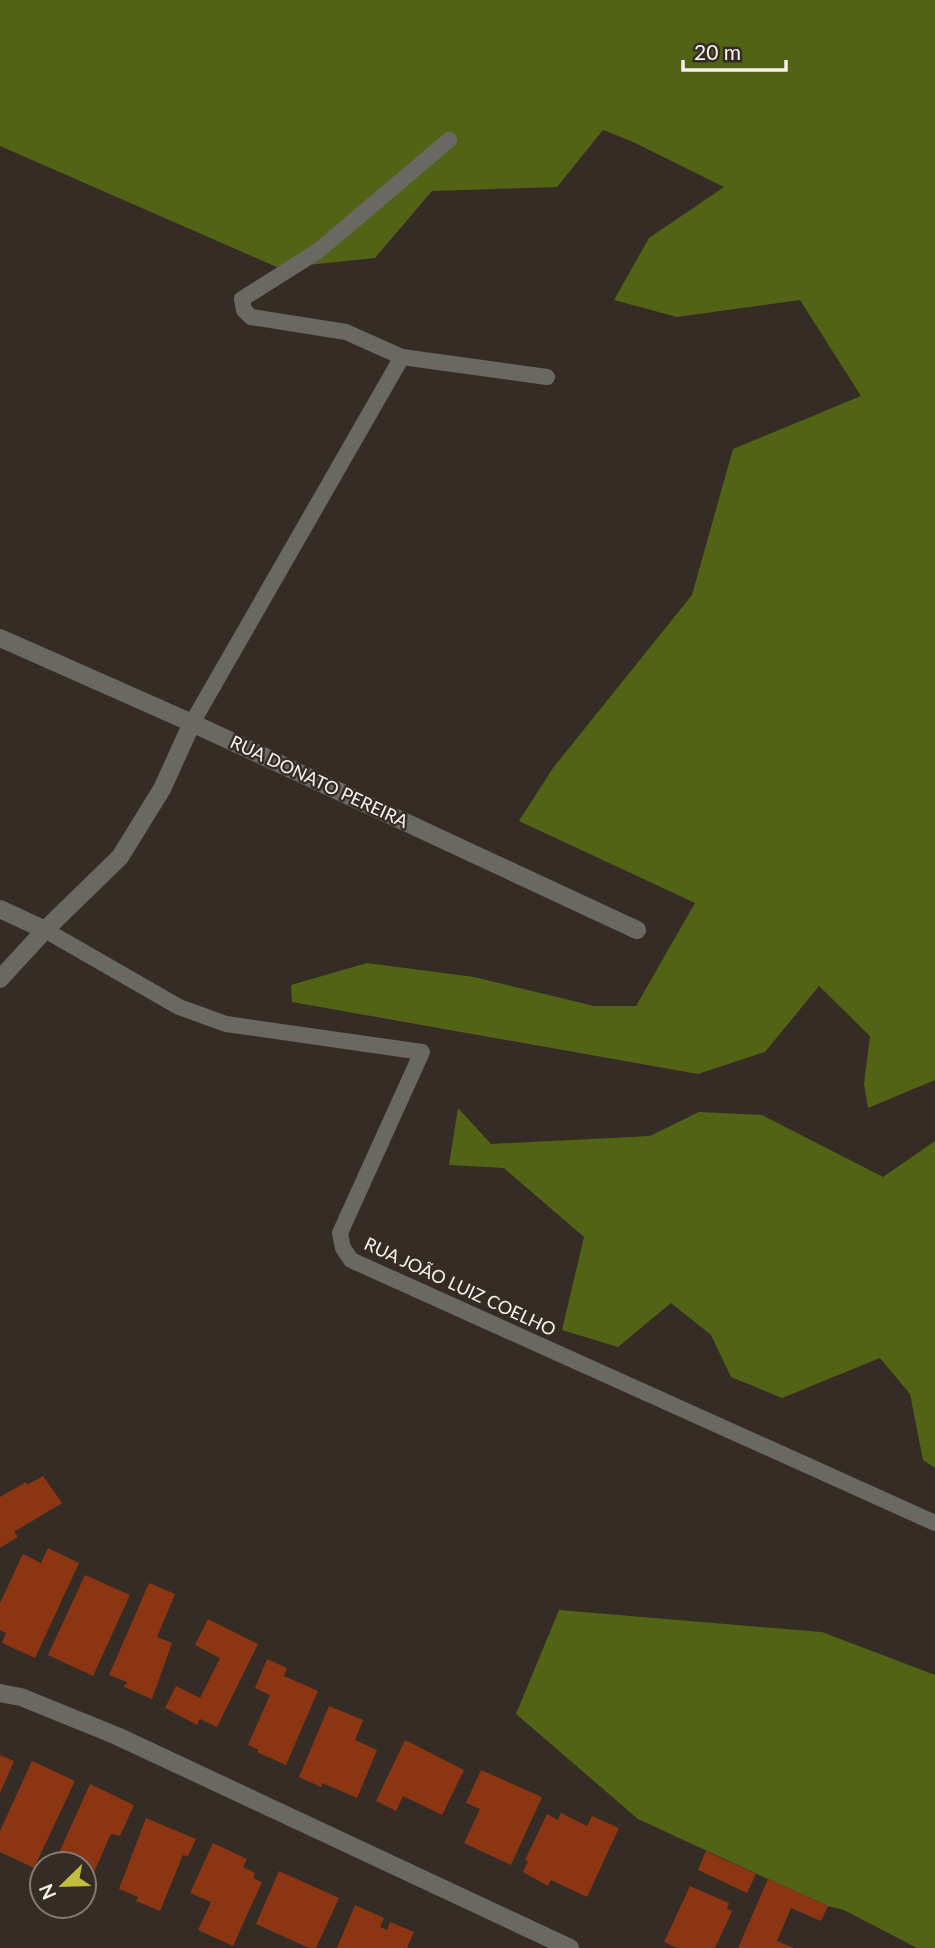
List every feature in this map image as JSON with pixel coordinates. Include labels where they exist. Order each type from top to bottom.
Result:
[{"type":"street","name":"RUA DONATO PEREIRA","points":[[0,638],[192,723],[637,930]]},
{"type":"street","points":[[0,979],[45,930],[120,857],[162,789],[192,723]]},
{"type":"street","points":[[0,909],[45,930]]},
{"type":"street","points":[[0,1693],[20,1697],[117,1736],[570,1948]]},
{"type":"lane","points":[[449,140],[318,250],[242,299],[244,310],[251,317],[346,332],[402,357],[547,377]]},
{"type":"lane","points":[[192,723],[402,357]]},
{"type":"lane","name":"RUA JOÃO LUIZ COELHO","points":[[45,930],[179,1007],[226,1024],[422,1052],[340,1233],[343,1248],[351,1260],[935,1522]]},
{"type":"green space","points":[[0,0],[935,0],[935,1080],[868,1108],[864,1084],[870,1036],[819,986],[765,1052],[698,1074],[292,1002],[291,985],[367,963],[474,977],[594,1006],[636,1006],[695,903],[519,821],[553,768],[692,595],[733,449],[861,396],[800,300],[677,317],[614,300],[649,238],[724,187],[631,141],[603,130],[557,187],[432,191],[375,258],[279,268],[0,146]]},
{"type":"green space","points":[[458,1108],[491,1144],[650,1136],[699,1112],[762,1115],[883,1177],[935,1141],[935,1468],[923,1460],[910,1394],[880,1358],[782,1398],[731,1377],[711,1335],[671,1303],[618,1347],[562,1330],[584,1237],[504,1168],[449,1165]]},
{"type":"green space","points":[[559,1610],[822,1632],[935,1675],[935,1948],[917,1948],[844,1910],[828,1906],[638,1819],[516,1714]]},
{"type":"building","points":[[43,1476],[62,1503],[14,1532],[18,1537],[0,1548],[0,1497]]},
{"type":"building","points":[[48,1548],[79,1563],[35,1658],[2,1643],[6,1633],[0,1630],[0,1603],[23,1554],[41,1563]]},
{"type":"building","points":[[85,1575],[130,1595],[93,1676],[48,1655]]},
{"type":"building","points":[[149,1583],[175,1594],[157,1637],[172,1643],[152,1699],[124,1687],[127,1682],[109,1675]]},
{"type":"building","points":[[208,1619],[258,1644],[217,1727],[200,1719],[197,1725],[165,1708],[176,1686],[200,1698],[220,1658],[195,1645]]},
{"type":"building","points":[[267,1659],[287,1668],[284,1676],[318,1691],[286,1765],[248,1745],[270,1695],[255,1688]]},
{"type":"building","points":[[329,1706],[363,1720],[355,1740],[377,1750],[357,1798],[322,1783],[321,1787],[299,1777]]},
{"type":"building","points":[[405,1740],[464,1770],[442,1815],[403,1796],[396,1811],[376,1801]]},
{"type":"building","points":[[0,1755],[14,1761],[0,1793]]},
{"type":"building","points":[[32,1761],[75,1781],[42,1850],[28,1850],[28,1865],[0,1852],[0,1831]]},
{"type":"building","points":[[481,1770],[542,1797],[511,1865],[464,1843],[480,1809],[466,1803]]},
{"type":"building","points":[[90,1784],[134,1805],[120,1836],[111,1834],[98,1863],[98,1850],[60,1850]]},
{"type":"building","points":[[561,1813],[587,1826],[592,1816],[619,1828],[587,1897],[551,1880],[548,1886],[523,1872],[528,1861],[525,1860],[547,1814],[558,1820]]},
{"type":"building","points":[[146,1818],[196,1839],[188,1856],[183,1855],[160,1911],[136,1901],[138,1897],[119,1889]]},
{"type":"building","points":[[213,1843],[247,1859],[243,1867],[255,1873],[253,1878],[262,1882],[233,1946],[198,1930],[211,1902],[190,1893]]},
{"type":"building","points":[[706,1851],[756,1874],[747,1893],[698,1870]]},
{"type":"building","points":[[279,1871],[339,1898],[316,1948],[309,1948],[256,1924]]},
{"type":"building","points":[[768,1879],[828,1906],[821,1921],[791,1908],[777,1941],[794,1948],[738,1948]]},
{"type":"building","points":[[690,1886],[729,1903],[727,1909],[732,1911],[715,1948],[677,1948],[664,1942]]},
{"type":"building","points":[[355,1905],[384,1918],[380,1927],[387,1930],[390,1922],[414,1932],[407,1948],[337,1948]]}]
